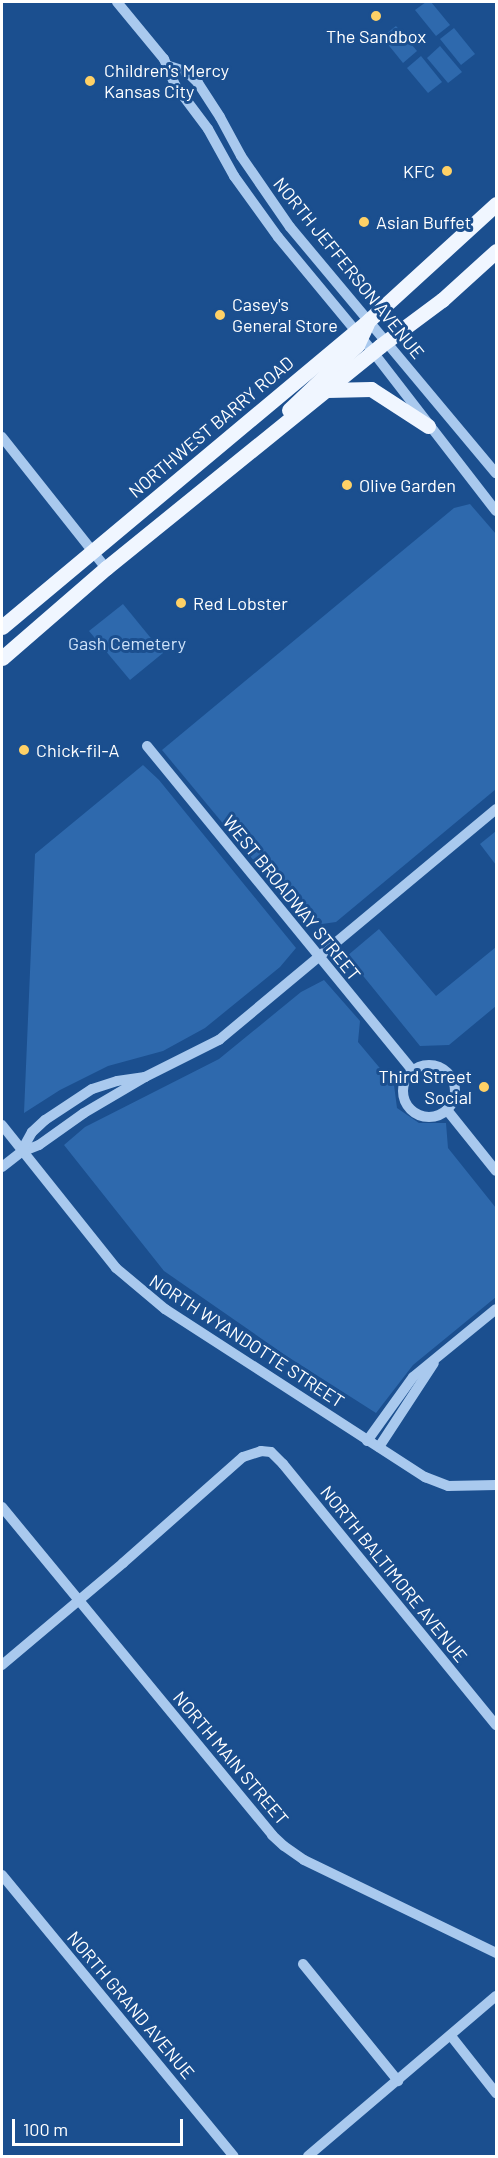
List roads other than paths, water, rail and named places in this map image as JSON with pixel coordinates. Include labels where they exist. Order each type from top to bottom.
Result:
[{"type":"main road","points":[[277,430],[291,408],[369,320],[496,204]]},
{"type":"main road","points":[[2,658],[106,568],[373,352],[442,300],[496,251]]},
{"type":"main road","name":"NORTHWEST BARRY ROAD","points":[[2,627],[358,335]]},
{"type":"main road","points":[[327,390],[371,389],[428,426]]},
{"type":"street","name":"NORTH JEFFERSON AVENUE","points":[[117,2],[169,66],[175,85],[208,129],[228,167],[255,206],[373,352],[496,511]]},
{"type":"street","name":"NORTH JEFFERSON AVENUE","points":[[169,66],[187,72],[198,83],[270,200],[496,473]]},
{"type":"street","points":[[2,437],[106,568]]},
{"type":"street","name":"WEST BROADWAY STREET","points":[[147,746],[412,1070]]},
{"type":"street","points":[[2,1167],[21,1152],[39,1145],[84,1113],[144,1077],[219,1040],[496,809]]},
{"type":"street","points":[[428,1064],[440,1066],[450,1074],[456,1089],[454,1101],[447,1110],[428,1117],[409,1108],[402,1089],[412,1070],[428,1064]]},
{"type":"street","points":[[21,1152],[32,1132],[45,1120],[92,1089],[117,1081],[144,1077]]},
{"type":"street","points":[[447,1110],[496,1171]]},
{"type":"street","name":"NORTH WYANDOTTE STREET","points":[[2,1125],[21,1152],[116,1268],[165,1309],[425,1477],[448,1486],[496,1485]]},
{"type":"street","points":[[367,1441],[412,1377],[436,1361],[496,1309]]},
{"type":"street","points":[[379,1448],[436,1361]]},
{"type":"street","name":"NORTH BALTIMORE AVENUE","points":[[78,1599],[175,1518],[243,1457],[261,1451],[271,1452],[496,1725]]},
{"type":"street","name":"NORTH MAIN STREET","points":[[2,1507],[264,1826],[284,1846],[304,1860],[496,1953]]},
{"type":"street","points":[[2,1665],[78,1599]]},
{"type":"street","name":"NORTH GRAND AVENUE","points":[[2,1875],[234,2157]]},
{"type":"street","points":[[303,1964],[398,2080]]},
{"type":"street","points":[[308,2157],[496,1996]]},
{"type":"street","points":[[451,2036],[496,2093]]},
{"type":"place","name":"The Sandbox","points":[[376,16]]},
{"type":"place","name":"Children's Mercy Kansas City","points":[[90,81]]},
{"type":"place","name":"KFC","points":[[447,171]]},
{"type":"place","name":"Asian Buffet","points":[[364,222]]},
{"type":"place","name":"Casey's General Store","points":[[220,315]]},
{"type":"place","name":"Olive Garden","points":[[347,485]]},
{"type":"place","name":"Red Lobster","points":[[181,603]]},
{"type":"place","name":"Chick-fil-A","points":[[24,750]]},
{"type":"place","name":"Third Street Social","points":[[484,1087]]},
{"type":"park label","name":"Gash Cemetery","points":[[127,643]]}]
